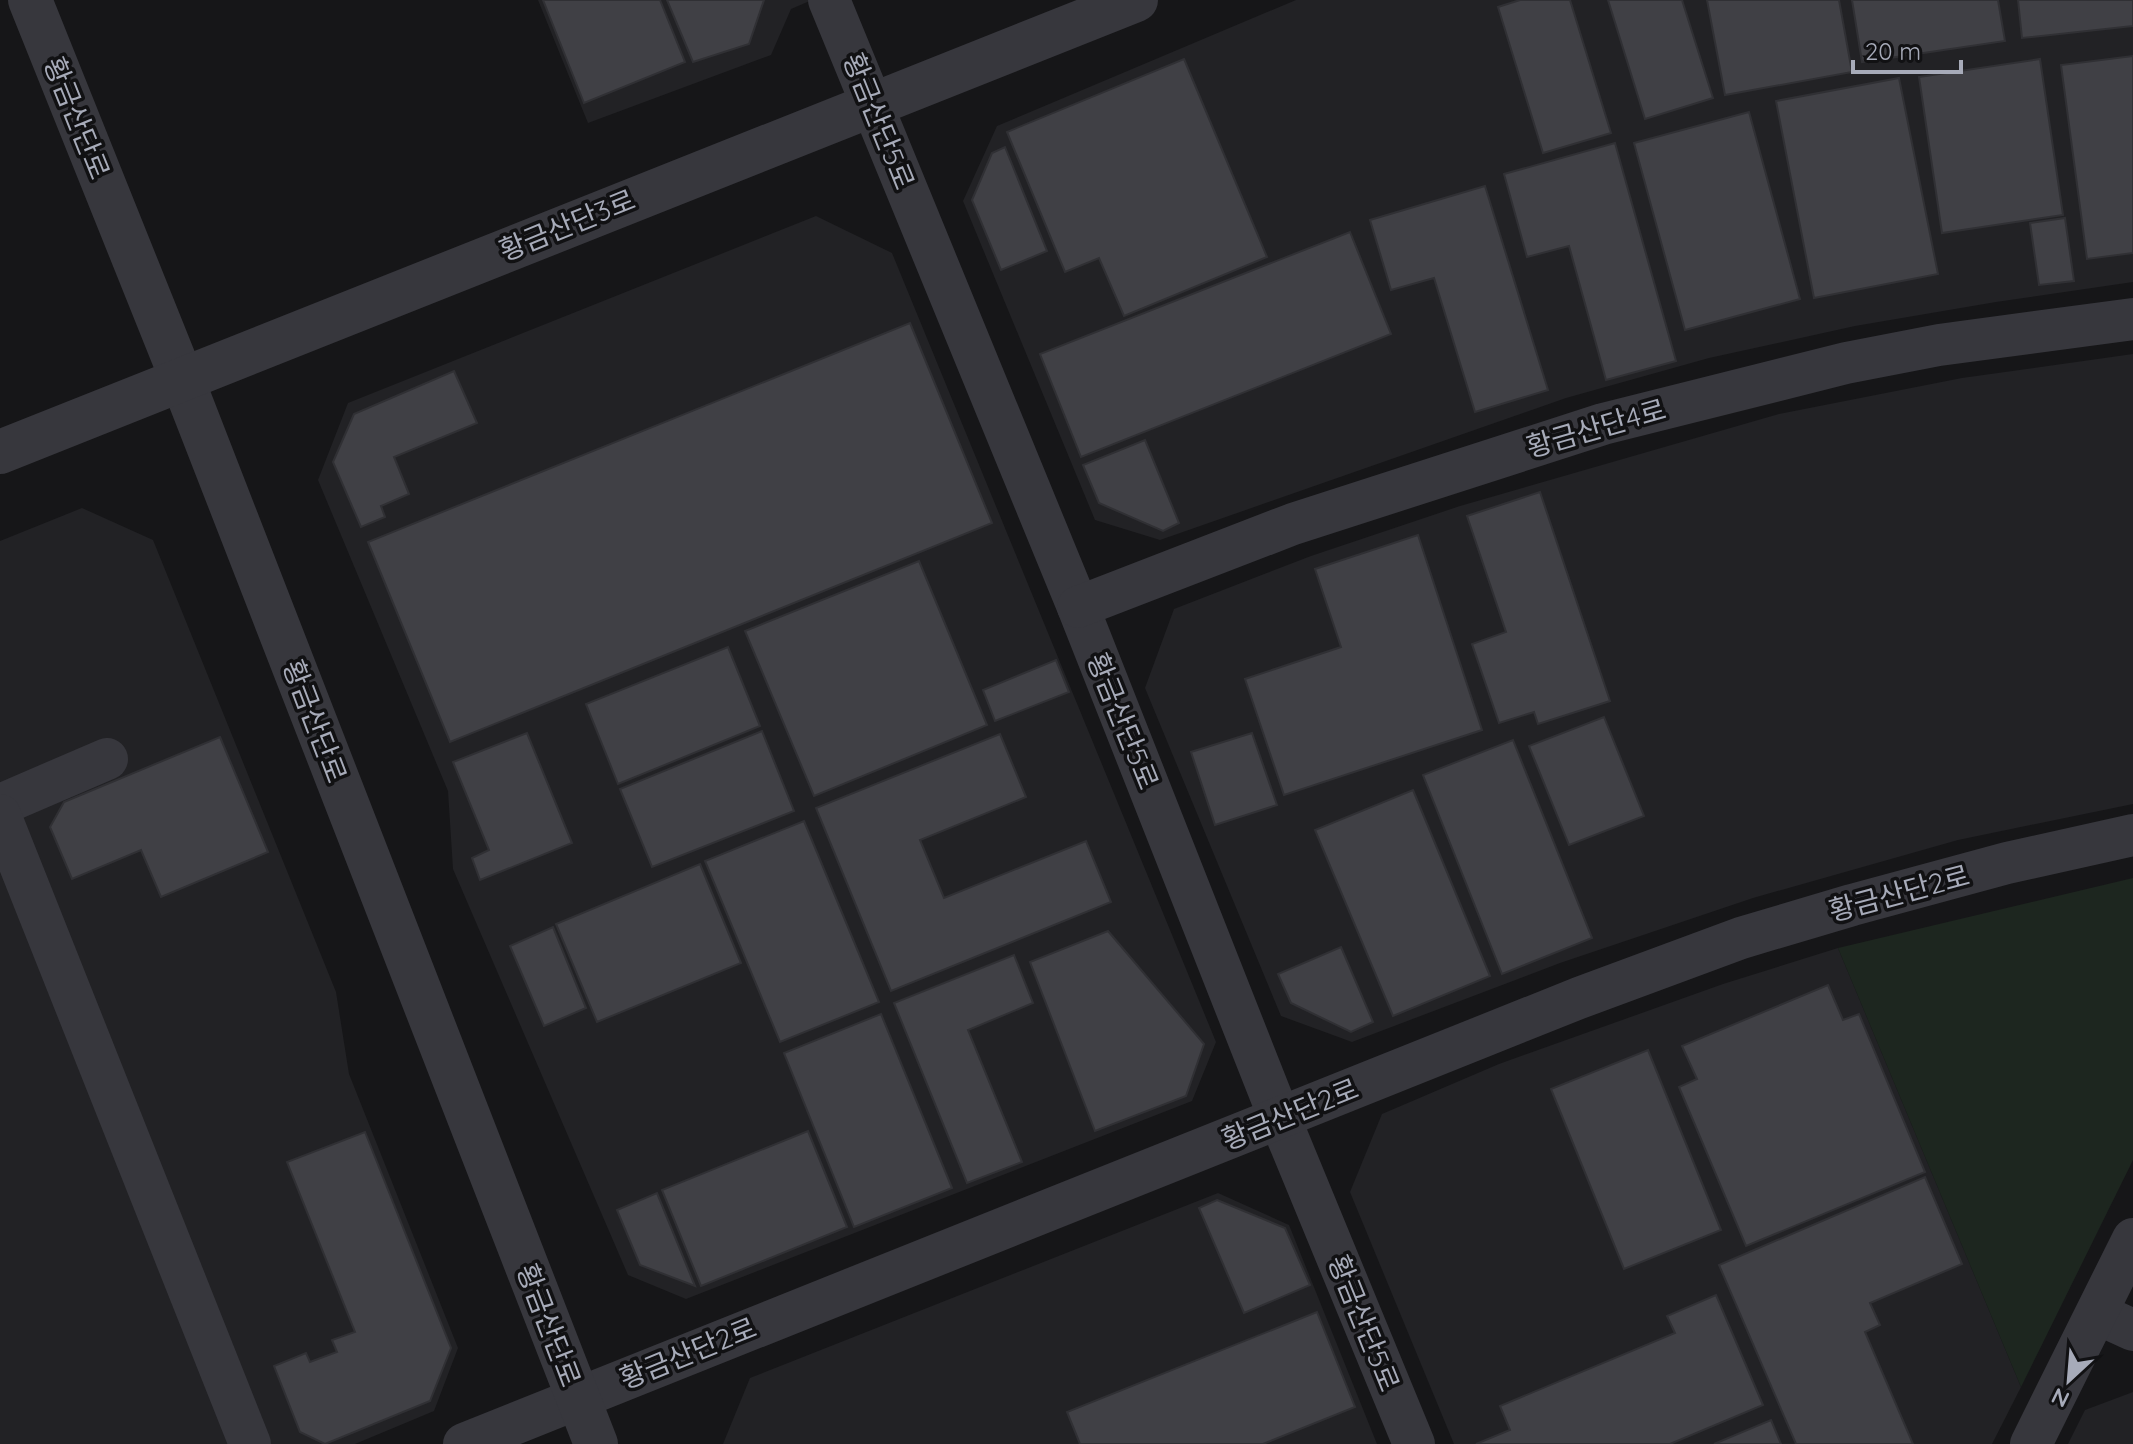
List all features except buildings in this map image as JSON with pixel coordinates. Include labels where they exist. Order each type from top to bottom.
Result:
[{"type":"street","name":"황금산단로","points":[[30,0],[182,379],[596,1444]]},
{"type":"street","name":"황금산단5로","points":[[829,0],[1078,607],[1280,1119],[1414,1444]]},
{"type":"street","name":"황금산단3로","points":[[0,452],[1136,0]]},
{"type":"street","name":"황금산단4로","points":[[1078,607],[1293,524],[1603,424],[1846,363],[1939,345],[2133,319]]},
{"type":"street","points":[[0,805],[107,759]]},
{"type":"street","points":[[0,815],[250,1444]]},
{"type":"street","name":"황금산단2로","points":[[464,1444],[1579,998],[1741,938],[2007,863],[2133,835]]},
{"type":"street","points":[[2031,1444],[2115,1322],[2133,1239]]},
{"type":"shaded area","points":[[538,0],[812,0],[791,9],[771,55],[588,123]]},
{"type":"shaded area","points":[[1296,0],[2133,0],[2133,282],[1855,326],[1709,358],[1566,398],[1160,540],[1095,520],[963,201],[997,126]]},
{"type":"shaded area","points":[[816,216],[892,253],[1216,1042],[1192,1101],[686,1299],[628,1275],[453,869],[448,791],[318,480],[348,403]]},
{"type":"shaded area","points":[[2133,354],[2133,804],[1958,840],[1753,898],[1560,963],[1352,1042],[1281,1016],[1145,688],[1174,609],[1311,556],[1460,506],[1779,414],[1962,378]]},
{"type":"shaded area","points":[[82,508],[153,540],[336,992],[349,1074],[458,1348],[434,1411],[355,1444],[0,1444],[0,541]]},
{"type":"shaded area","points":[[2133,878],[2133,1160],[2021,1387],[1838,948]]},
{"type":"shaded area","points":[[1838,948],[2021,1387],[1992,1444],[1454,1444],[1350,1192],[1382,1114],[1499,1064],[1723,984]]},
{"type":"shaded area","points":[[1218,1193],[1289,1225],[1377,1444],[723,1444],[750,1378]]},
{"type":"shaded area","points":[[2133,1392],[2133,1444],[2068,1444],[2085,1410]]}]
